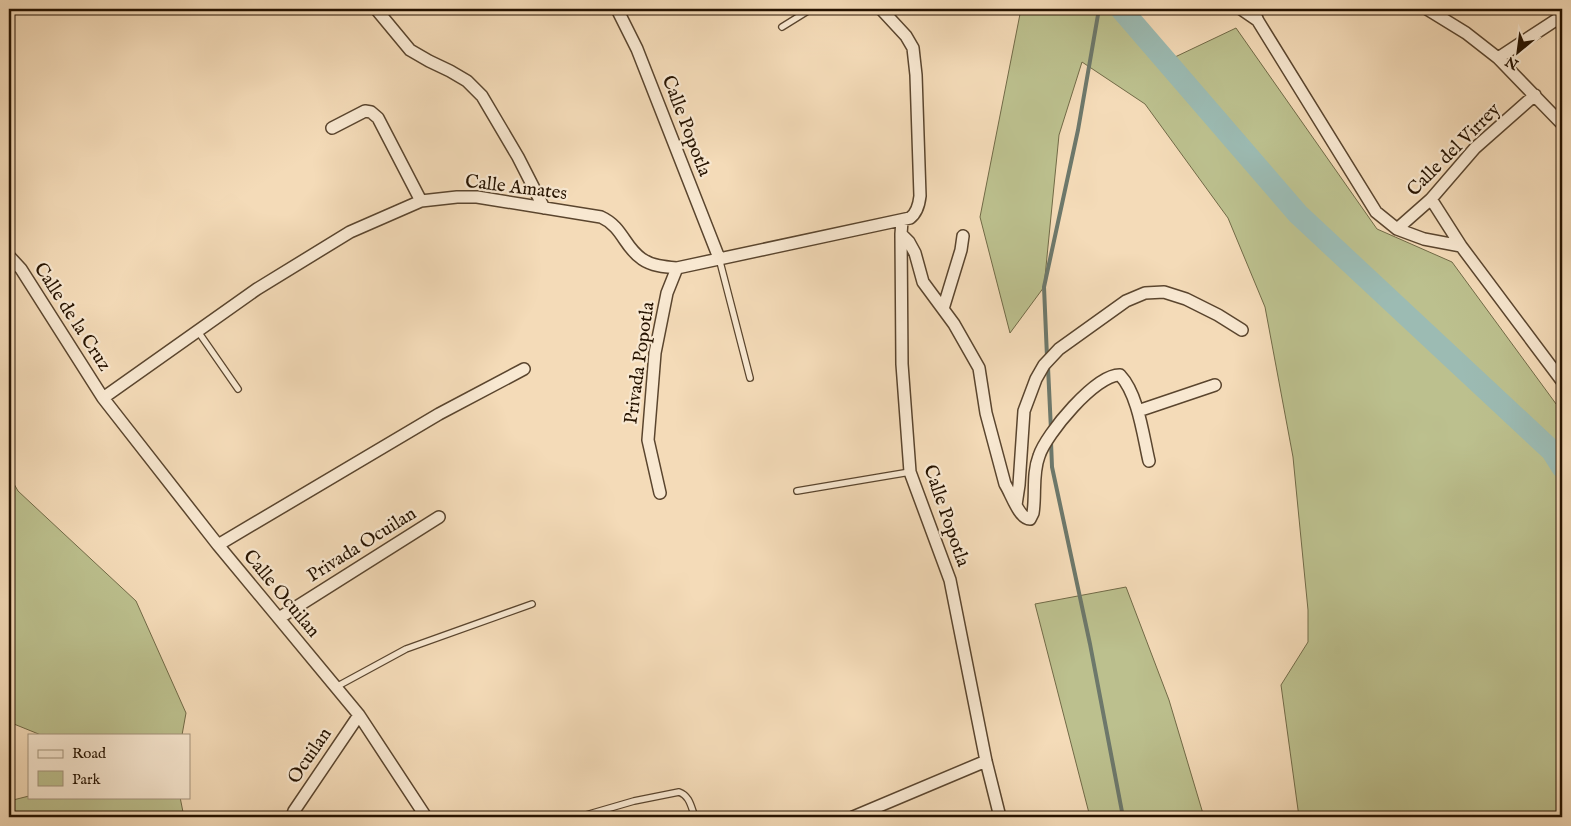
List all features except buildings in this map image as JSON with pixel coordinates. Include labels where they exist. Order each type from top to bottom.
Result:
[{"type":"street","points":[[376,9],[410,50],[429,62],[450,70],[482,96],[518,157],[544,208]]},
{"type":"street","name":"Calle Popotla","points":[[618,9],[637,49],[719,258]]},
{"type":"street","name":"Calle Amates","points":[[103,398],[257,289],[350,232],[420,201],[477,197],[601,217],[609,220],[617,227],[625,241],[641,259],[659,266],[677,268],[902,221],[914,215],[919,206],[920,196],[916,74],[913,48],[906,36],[881,9]]},
{"type":"street","points":[[1241,9],[1258,21]]},
{"type":"street","points":[[1252,9],[1376,212],[1397,229],[1424,239],[1461,246]]},
{"type":"street","points":[[1427,9],[1466,33],[1498,58],[1562,124]]},
{"type":"street","points":[[1498,58],[1562,16]]},
{"type":"street","name":"Calle del Virrey","points":[[1397,229],[1431,199],[1475,148],[1535,95]]},
{"type":"street","points":[[332,128],[365,111],[371,112],[378,118],[420,201]]},
{"type":"street","points":[[1431,199],[1461,246],[1562,381]]},
{"type":"street","name":"Calle Popotla","points":[[902,221],[902,364],[910,472],[950,580],[986,761],[1000,817]]},
{"type":"street","points":[[901,234],[909,242],[915,253],[923,282],[954,324],[979,368],[986,413],[1005,484],[1023,517],[1026,519],[1032,517],[1035,504],[1036,467],[1039,455],[1047,440],[1067,413],[1102,380],[1112,375],[1120,375],[1128,385],[1138,411],[1149,460]]},
{"type":"street","points":[[942,309],[955,273],[961,250],[962,236]]},
{"type":"street","name":"Calle de la Cruz","points":[[9,256],[21,269],[103,398]]},
{"type":"street","name":"Privada Popotla","points":[[660,493],[648,440],[656,345],[667,293],[677,268]]},
{"type":"street","points":[[1016,504],[1024,412],[1036,379],[1044,365],[1059,349],[1126,301],[1145,293],[1164,292],[1186,299],[1242,330]]},
{"type":"street","points":[[218,545],[439,414],[524,368]]},
{"type":"street","points":[[1138,411],[1215,385]]},
{"type":"street","name":"Calle Ocuilan","points":[[103,398],[218,545],[359,715],[426,817]]},
{"type":"street","name":"Privada Ocuilan","points":[[279,618],[439,517]]},
{"type":"street","name":"Ocuilan","points":[[292,817],[294,811],[359,715]]},
{"type":"street","points":[[853,817],[986,761]]},
{"type":"lane","points":[[782,27],[811,9]]},
{"type":"lane","points":[[719,258],[750,378]]},
{"type":"lane","points":[[197,330],[238,389]]},
{"type":"lane","points":[[797,491],[910,472]]},
{"type":"lane","points":[[336,687],[406,649],[532,604]]},
{"type":"lane","points":[[579,817],[634,801],[679,792],[688,799],[695,817]]},
{"type":"green space","points":[[1021,9],[1122,9],[1120,12],[1175,57],[1236,28],[1377,229],[1452,262],[1562,412],[1562,817],[1299,817],[1281,685],[1308,642],[1308,610],[1293,457],[1265,307],[1228,218],[1145,104],[1082,62],[1059,135],[1044,287],[1010,333],[980,217]]},
{"type":"green space","points":[[9,475],[18,491],[136,601],[186,713],[182,734],[39,734],[9,722]]},
{"type":"green space","points":[[1126,587],[1169,700],[1204,817],[1090,817],[1035,604]]},
{"type":"green space","points":[[28,796],[28,798],[180,798],[184,817],[9,817],[9,801]]},
{"type":"waterway","points":[[1047,357],[1044,287],[1078,130],[1099,9]]},
{"type":"waterway","points":[[1121,9],[1298,214],[1552,451],[1562,467]]},
{"type":"waterway","points":[[1048,367],[1051,430]]},
{"type":"waterway","points":[[1051,442],[1052,467],[1090,644],[1123,817]]}]
